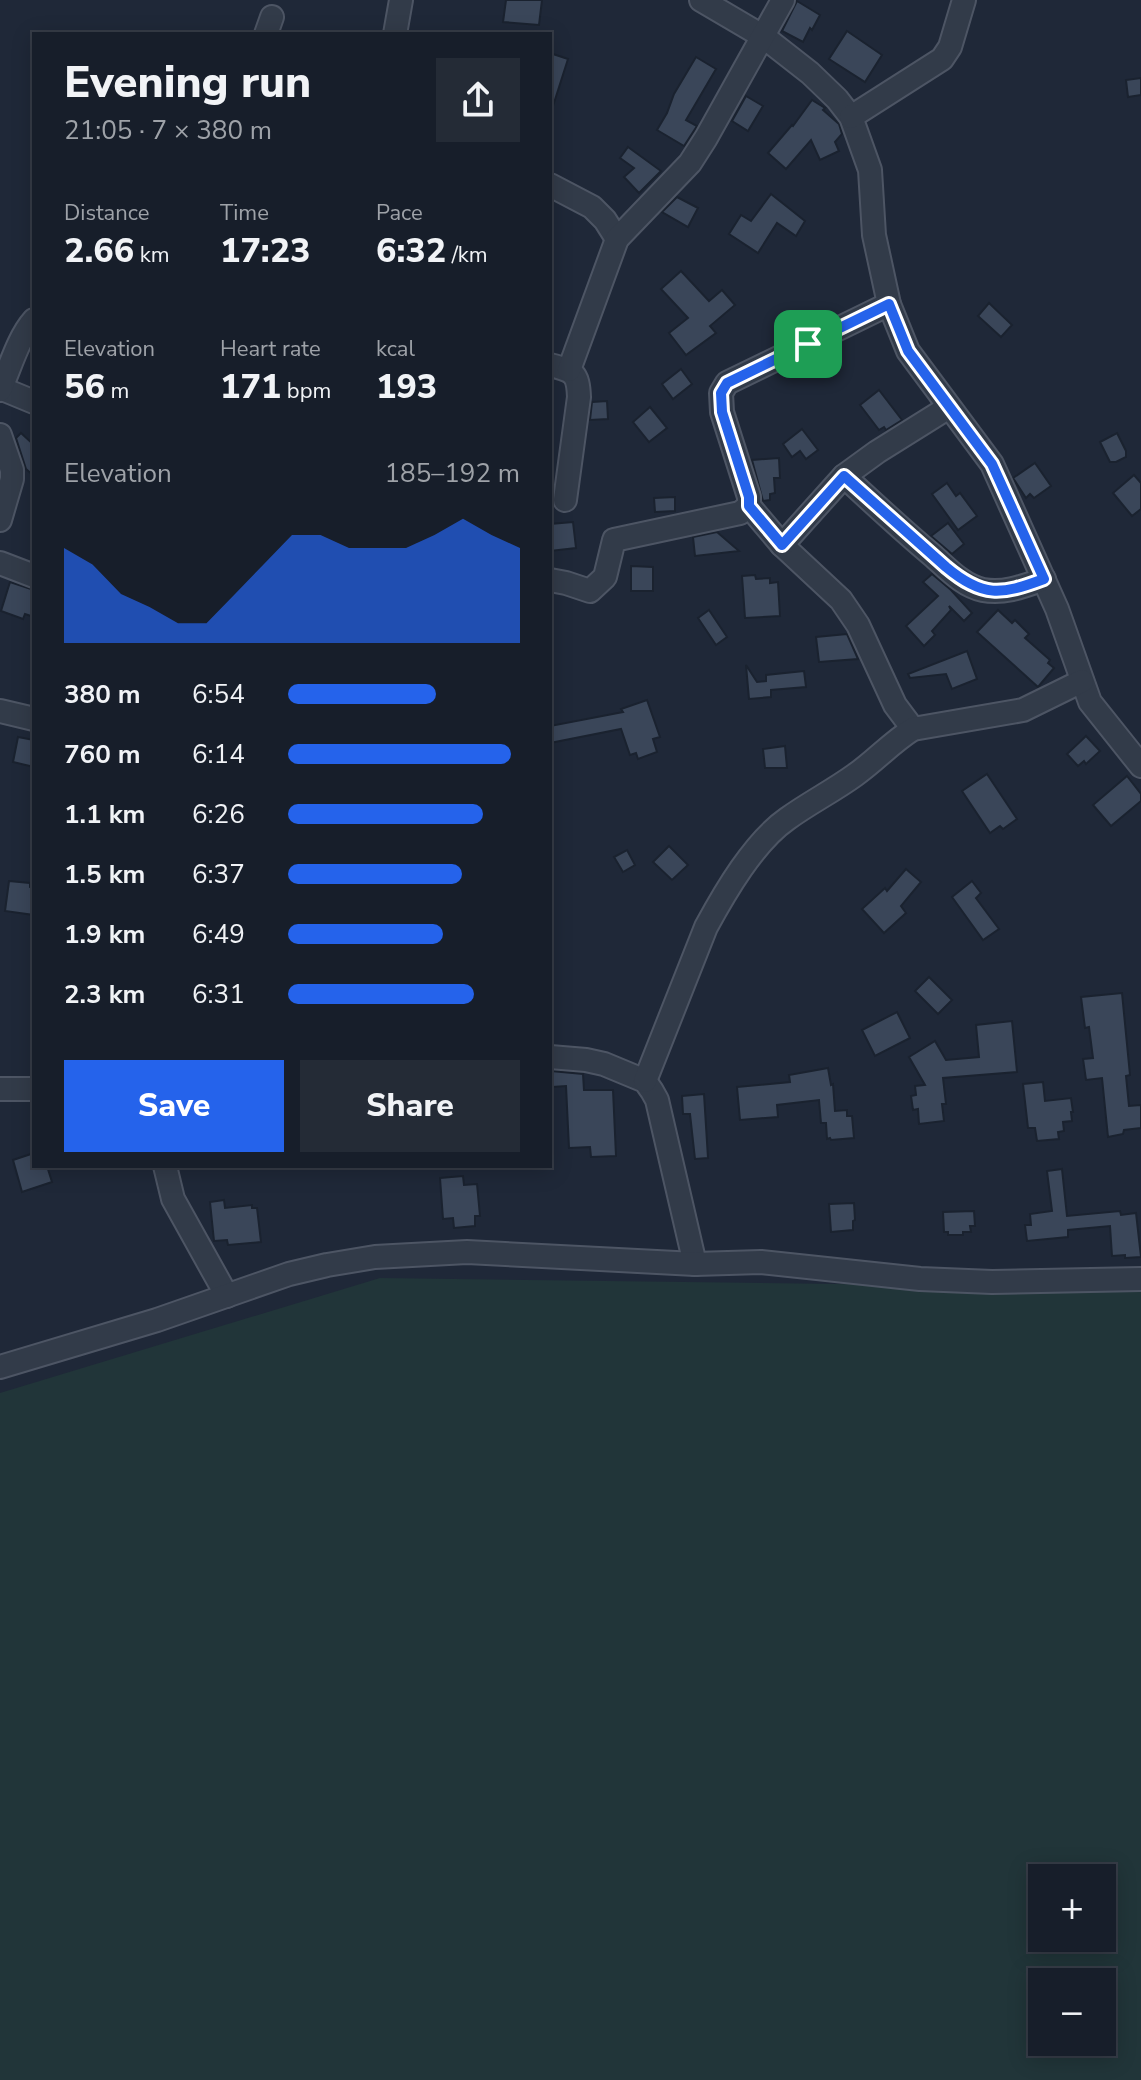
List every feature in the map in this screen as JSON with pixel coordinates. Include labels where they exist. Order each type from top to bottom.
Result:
[{"type":"street","points":[[395,32],[401,0]]},
{"type":"street","points":[[701,0],[764,37],[810,73],[851,117],[870,170],[874,235],[889,304],[908,351],[992,464],[1057,609],[1090,702],[1141,766]]},
{"type":"street","points":[[565,500],[579,383],[574,374],[560,368],[617,239],[690,163],[783,0]]},
{"type":"street","points":[[851,117],[942,59],[950,47],[964,0]]},
{"type":"street","points":[[552,186],[592,207],[617,239]]},
{"type":"street","points":[[889,304],[727,383],[721,393],[722,412],[749,497],[749,506],[782,545],[841,600],[858,625],[895,705],[913,729]]},
{"type":"street","points":[[32,323],[21,339],[0,389],[32,401]]},
{"type":"street","points":[[782,545],[844,476],[949,407]]},
{"type":"street","points":[[0,435],[12,479],[0,520]]},
{"type":"street","points":[[844,476],[959,578],[979,589],[1005,591],[1044,579]]},
{"type":"street","points":[[552,580],[590,591],[605,577],[614,540],[740,513],[749,506]]},
{"type":"street","points":[[0,563],[32,575]]},
{"type":"street","points":[[645,1081],[706,927],[751,856],[784,820],[857,774],[913,729],[1023,710],[1082,681]]},
{"type":"street","points":[[0,711],[32,719]]},
{"type":"street","points":[[552,1057],[604,1064],[645,1081],[657,1100],[695,1264]]},
{"type":"street","points":[[0,1089],[32,1089]]},
{"type":"street","points":[[165,1168],[173,1199],[227,1296]]},
{"type":"street","points":[[0,1367],[157,1320],[289,1274],[391,1256],[467,1252],[695,1264],[761,1262],[920,1279],[992,1282],[1141,1279]]},
{"type":"green space","points":[[380,1278],[1141,1288],[1141,2080],[0,2080],[0,1393]]},
{"type":"building","points":[[506,0],[542,0],[539,25],[503,22]]},
{"type":"building","points":[[797,1],[820,15],[803,42],[782,31]]},
{"type":"building","points":[[847,31],[882,55],[865,82],[829,59]]},
{"type":"building","points":[[552,54],[568,59],[552,106]]},
{"type":"building","points":[[696,57],[716,69],[686,120],[697,126],[684,146],[657,130]]},
{"type":"building","points":[[1141,78],[1141,95],[1128,97],[1126,80]]},
{"type":"building","points":[[746,96],[763,106],[748,131],[732,121]]},
{"type":"building","points":[[812,100],[825,108],[823,110],[839,124],[842,134],[835,142],[839,151],[820,160],[811,140],[786,169],[768,153]]},
{"type":"building","points":[[628,147],[661,171],[639,193],[624,177],[634,168],[620,158]]},
{"type":"building","points":[[771,194],[805,221],[796,236],[777,223],[758,253],[729,234],[741,215],[751,221]]},
{"type":"building","points":[[677,197],[698,208],[688,227],[662,212]]},
{"type":"building","points":[[681,271],[709,301],[722,290],[735,305],[710,326],[716,333],[686,355],[669,333],[688,318],[661,289]]},
{"type":"building","points":[[989,303],[1012,325],[1001,337],[978,316]]},
{"type":"building","points":[[681,369],[692,384],[673,399],[662,384]]},
{"type":"building","points":[[879,390],[902,420],[886,430],[884,427],[879,430],[860,405]]},
{"type":"building","points":[[607,401],[608,419],[590,420],[592,402]]},
{"type":"building","points":[[650,407],[667,428],[649,442],[633,422]]},
{"type":"building","points":[[802,429],[818,450],[806,459],[800,451],[792,457],[783,444]]},
{"type":"building","points":[[21,433],[32,443],[32,474],[26,469],[16,438]]},
{"type":"building","points":[[1117,433],[1126,457],[1110,462],[1100,442]]},
{"type":"building","points":[[779,458],[780,478],[774,478],[775,493],[770,494],[770,500],[763,501],[752,460]]},
{"type":"building","points":[[1035,463],[1051,486],[1034,498],[1030,494],[1026,498],[1013,478]]},
{"type":"building","points":[[1134,475],[1141,483],[1141,509],[1132,516],[1113,493]]},
{"type":"building","points":[[947,483],[956,496],[960,493],[977,516],[958,530],[932,494]]},
{"type":"building","points":[[675,497],[675,511],[655,512],[654,498]]},
{"type":"building","points":[[573,522],[576,548],[552,551],[552,524]]},
{"type":"building","points":[[948,523],[964,544],[952,554],[931,536]]},
{"type":"building","points":[[717,532],[739,551],[695,556],[693,537]]},
{"type":"building","points":[[631,566],[653,567],[653,591],[631,591]]},
{"type":"building","points":[[932,574],[972,613],[964,621],[949,606],[951,610],[932,631],[935,635],[924,646],[906,626],[938,596],[923,582]]},
{"type":"building","points":[[755,575],[756,579],[770,578],[770,583],[778,582],[780,616],[745,618],[742,576]]},
{"type":"building","points":[[10,582],[32,589],[32,616],[25,614],[23,619],[1,611]]},
{"type":"building","points":[[709,610],[727,637],[716,645],[698,618]]},
{"type":"building","points":[[998,610],[1012,623],[1015,620],[1029,634],[1025,638],[1050,660],[1048,663],[1054,668],[1038,687],[977,632]]},
{"type":"building","points":[[847,634],[858,659],[819,662],[816,637]]},
{"type":"building","points":[[967,651],[977,679],[952,689],[946,674],[910,678],[908,674]]},
{"type":"building","points":[[746,665],[757,682],[766,681],[766,675],[804,671],[806,687],[771,690],[771,697],[749,699]]},
{"type":"building","points":[[647,700],[660,737],[653,739],[657,752],[638,759],[636,753],[630,755],[621,729],[552,743],[552,726],[623,712],[621,709]]},
{"type":"building","points":[[1086,736],[1100,751],[1086,764],[1084,761],[1078,766],[1067,754]]},
{"type":"building","points":[[18,737],[32,740],[32,767],[13,762]]},
{"type":"building","points":[[785,746],[787,768],[765,768],[763,749]]},
{"type":"building","points":[[987,774],[1017,819],[1003,829],[1000,826],[990,833],[962,791]]},
{"type":"building","points":[[1127,776],[1141,794],[1141,801],[1111,826],[1093,805]]},
{"type":"building","points":[[669,846],[688,865],[672,880],[653,862]]},
{"type":"building","points":[[627,850],[635,865],[623,872],[614,857]]},
{"type":"building","points":[[906,869],[921,882],[901,906],[906,913],[884,933],[862,909],[885,888],[887,891]]},
{"type":"building","points":[[9,881],[30,883],[32,915],[5,911]]},
{"type":"building","points":[[972,881],[981,893],[976,898],[999,929],[983,940],[952,897]]},
{"type":"building","points":[[929,977],[952,1000],[938,1014],[915,991]]},
{"type":"building","points":[[1122,993],[1130,1075],[1126,1076],[1129,1106],[1141,1105],[1141,1128],[1124,1130],[1123,1134],[1108,1137],[1102,1078],[1086,1080],[1083,1059],[1093,1058],[1081,997]]},
{"type":"building","points":[[897,1012],[910,1038],[875,1056],[862,1030]]},
{"type":"building","points":[[1012,1021],[1017,1072],[943,1078],[944,1121],[919,1124],[918,1109],[913,1110],[911,1096],[916,1095],[915,1086],[925,1085],[909,1057],[935,1041],[946,1060],[979,1057],[976,1025]]},
{"type":"building","points":[[828,1068],[835,1111],[847,1110],[847,1116],[852,1116],[854,1138],[827,1139],[826,1123],[821,1123],[819,1100],[777,1105],[778,1117],[740,1120],[737,1087],[790,1082],[789,1075]]},
{"type":"building","points":[[552,1071],[583,1074],[584,1090],[613,1090],[616,1156],[591,1157],[590,1147],[569,1148],[566,1086],[552,1087]]},
{"type":"building","points":[[1043,1082],[1045,1101],[1071,1098],[1073,1112],[1072,1121],[1063,1122],[1064,1131],[1058,1132],[1059,1139],[1037,1141],[1035,1128],[1028,1128],[1023,1084]]},
{"type":"building","points":[[704,1094],[708,1158],[695,1159],[690,1114],[683,1114],[682,1096]]},
{"type":"building","points":[[32,1154],[32,1168],[48,1168],[52,1182],[22,1192],[13,1160]]},
{"type":"building","points":[[1062,1169],[1067,1216],[1120,1211],[1121,1215],[1136,1213],[1141,1257],[1112,1256],[1110,1226],[1068,1230],[1068,1237],[1027,1241],[1025,1225],[1031,1225],[1030,1214],[1052,1211],[1047,1171]]},
{"type":"building","points":[[463,1176],[464,1185],[477,1184],[480,1216],[475,1216],[475,1226],[454,1228],[453,1218],[443,1219],[440,1178]]},
{"type":"building","points":[[224,1200],[225,1208],[252,1205],[252,1208],[257,1208],[261,1242],[228,1245],[227,1240],[214,1241],[210,1202]]},
{"type":"building","points":[[854,1203],[853,1230],[831,1232],[829,1204]]},
{"type":"building","points":[[974,1211],[975,1226],[970,1226],[971,1232],[948,1235],[944,1232],[943,1212]]},
{"type":"route","points":[[889,304],[908,351],[992,464],[1044,579],[1005,591],[979,589],[959,578],[844,476],[782,545],[749,506],[749,497],[722,412],[721,393],[727,383],[808,344],[889,304]]}]
